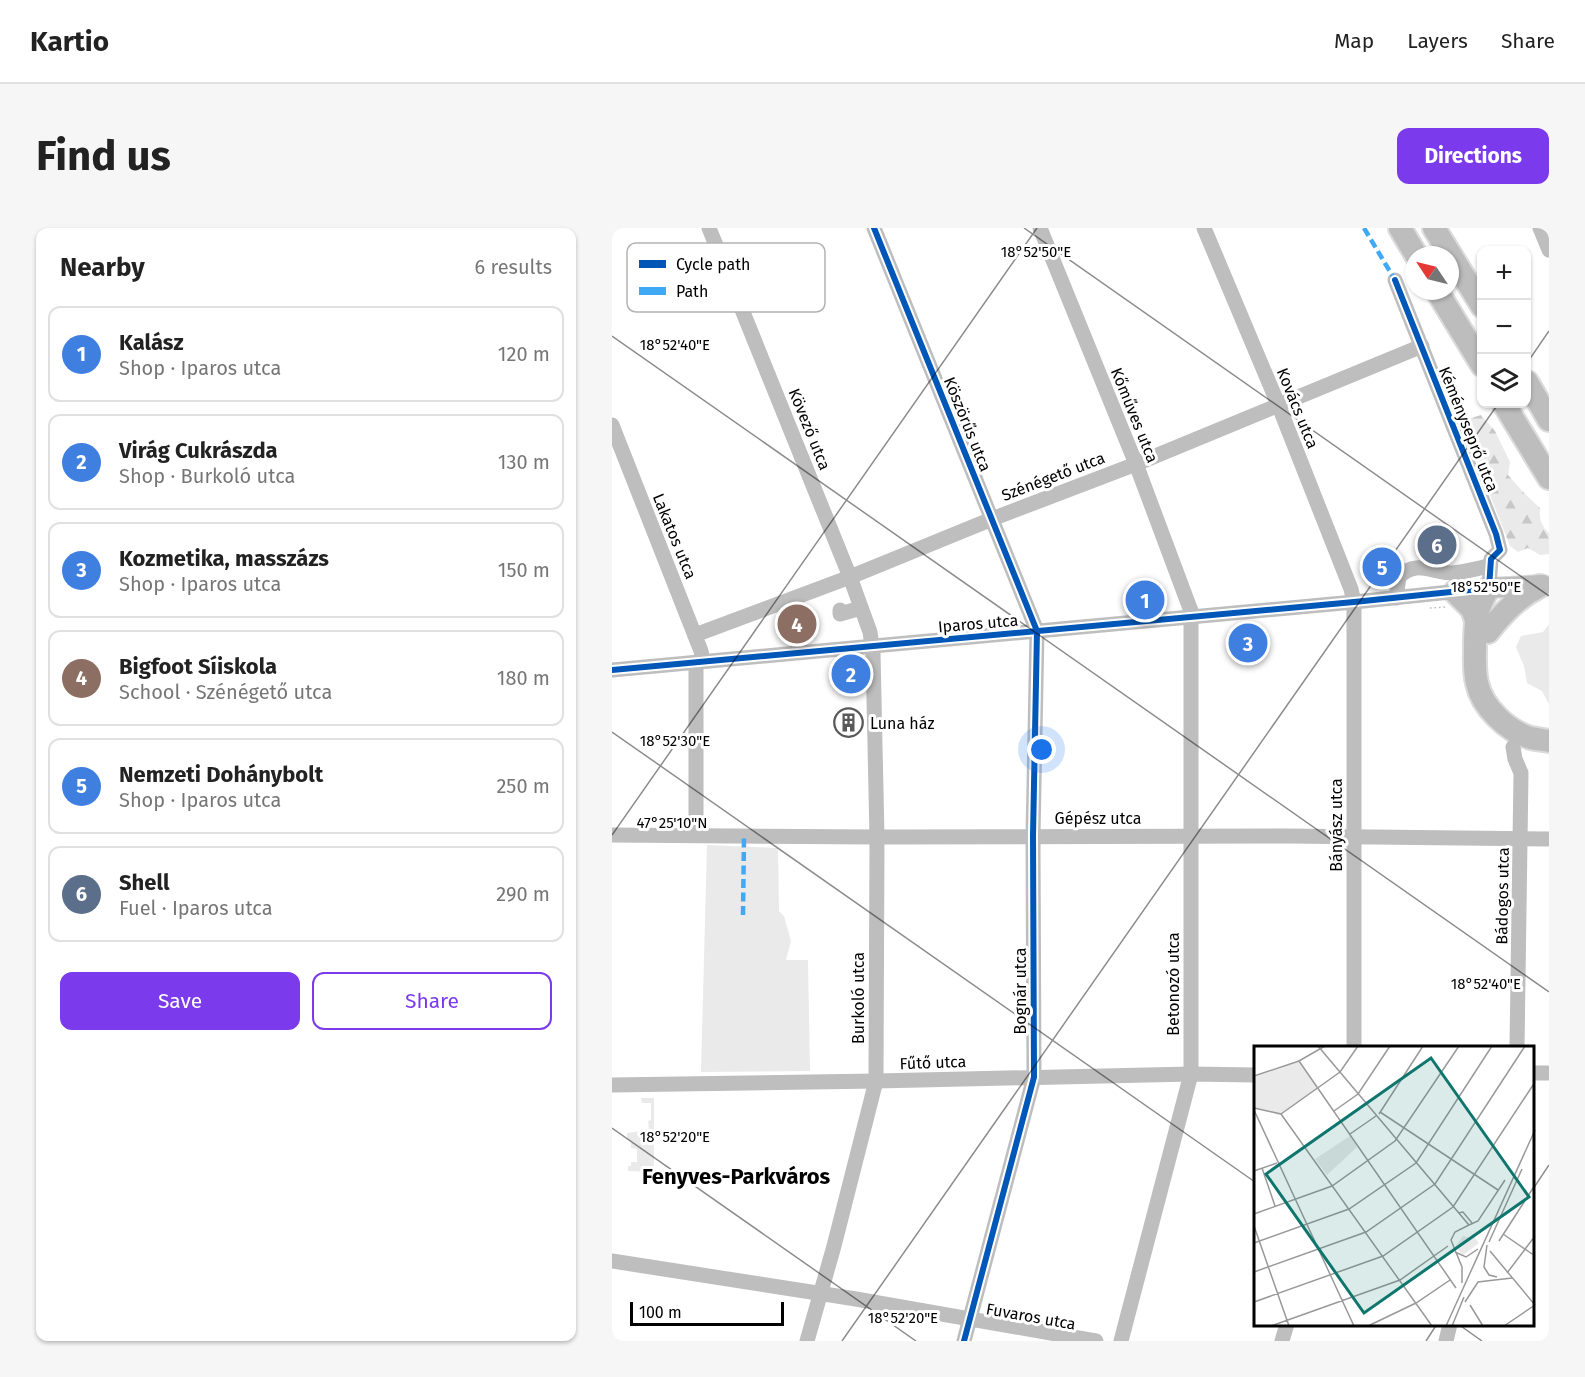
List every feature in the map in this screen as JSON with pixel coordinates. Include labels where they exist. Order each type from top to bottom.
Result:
[{"type":"highway","points":[[1400,228],[1411,246]]},
{"type":"highway","points":[[1434,228],[1478,300]]},
{"type":"highway","points":[[1442,300],[1477,357]]},
{"type":"highway","points":[[1531,389],[1549,420]]},
{"type":"highway","points":[[1506,408],[1549,478]]},
{"type":"highway","points":[[1490,577],[1493,610],[1482,626],[1474,669],[1477,685],[1485,702],[1514,730],[1531,738],[1549,741]]},
{"type":"highway","points":[[1482,626],[1528,592],[1545,585]]},
{"type":"highway","points":[[1455,592],[1472,609],[1482,626],[1483,669],[1494,700],[1520,725],[1549,734]]},
{"type":"main road","name":"Iparos utca","points":[[1490,577],[1545,585]]},
{"type":"street","name":"Kövező utca","points":[[709,228],[715,243]]},
{"type":"street","name":"Köszörűs utca","points":[[874,228],[1037,631]]},
{"type":"street","name":"Kőműves utca","points":[[1040,228],[1136,464],[1190,605],[1191,617]]},
{"type":"street","name":"Kovács utca","points":[[1204,228],[1278,404],[1351,589],[1354,602]]},
{"type":"street","points":[[1540,228],[1549,250]]},
{"type":"street","name":"Kéményseprő utca","points":[[1395,280],[1496,534],[1500,550],[1491,559],[1490,577]]},
{"type":"street","name":"Kövező utca","points":[[743,312],[850,577],[870,632],[872,645]]},
{"type":"street","name":"Szénégető utca","points":[[694,634],[850,577],[1136,464],[1422,346]]},
{"type":"street","name":"Lakatos utca","points":[[612,425],[701,651],[696,835]]},
{"type":"street","points":[[1396,598],[1399,577],[1408,569],[1421,567],[1490,577]]},
{"type":"street","name":"Iparos utca","points":[[612,670],[1455,592],[1490,577]]},
{"type":"street","name":"Bányász utca","points":[[1354,602],[1354,1046]]},
{"type":"street","points":[[840,610],[840,614],[861,608]]},
{"type":"street","name":"Betonozó utca","points":[[1120,1341],[1191,1074],[1191,617]]},
{"type":"street","name":"Bognár utca","points":[[964,1341],[1034,1077],[1033,836],[1037,631]]},
{"type":"street","name":"Burkoló utca","points":[[807,1341],[876,1081],[877,837],[872,645]]},
{"type":"street","name":"Bádogos utca","points":[[1513,747],[1521,773],[1517,1046]]},
{"type":"street","name":"Gépész utca","points":[[612,835],[1354,836],[1549,839]]},
{"type":"street","name":"Fűtő utca","points":[[612,1084],[1191,1074],[1254,1075]]},
{"type":"street","name":"Fuvaros utca","points":[[612,1261],[1096,1341]]},
{"type":"street","points":[[1282,1341],[1286,1326]]},
{"type":"street","points":[[1446,1341],[1450,1326]]},
{"type":"green space","points":[[1481,415],[1495,431],[1510,462],[1508,475],[1540,508],[1541,522],[1549,533],[1549,554],[1540,555],[1528,548],[1518,552],[1510,546],[1462,421]]},
{"type":"green space","points":[[1549,624],[1549,704],[1542,691],[1527,683],[1524,666],[1516,647],[1521,636],[1543,632]]},
{"type":"green space","points":[[707,845],[778,848],[779,911],[784,916],[791,941],[786,960],[808,960],[810,1071],[701,1072]]},
{"type":"green space","points":[[641,1098],[654,1098],[654,1172],[628,1171],[631,1162],[637,1162],[637,1149],[631,1148],[631,1143],[634,1142],[629,1141],[627,1133],[649,1130],[648,1121],[651,1120],[651,1103],[642,1103]]},
{"type":"marked path","points":[[1364,228],[1395,280]]},
{"type":"marked path","points":[[743,915],[744,836]]},
{"type":"cycle path","points":[[874,228],[1037,631],[1033,836],[1034,1077],[964,1341]]},
{"type":"cycle path","points":[[612,670],[1489,588],[1491,559],[1500,550],[1496,534],[1395,280]]},
{"type":"place","name":"Shell","points":[[1437,545]]},
{"type":"place","name":"Nemzeti Dohánybolt","points":[[1382,567]]},
{"type":"place","name":"Kalász","points":[[1145,600]]},
{"type":"place","name":"Bigfoot Síiskola","points":[[797,624]]},
{"type":"place","name":"Kozmetika, masszázs","points":[[1248,643]]},
{"type":"place","name":"Virág Cukrászda","points":[[851,674]]},
{"type":"place","name":"Luna ház","points":[[849,723]]},
{"type":"district","name":"Fenyves-Parkváros","points":[[736,1176]]}]
